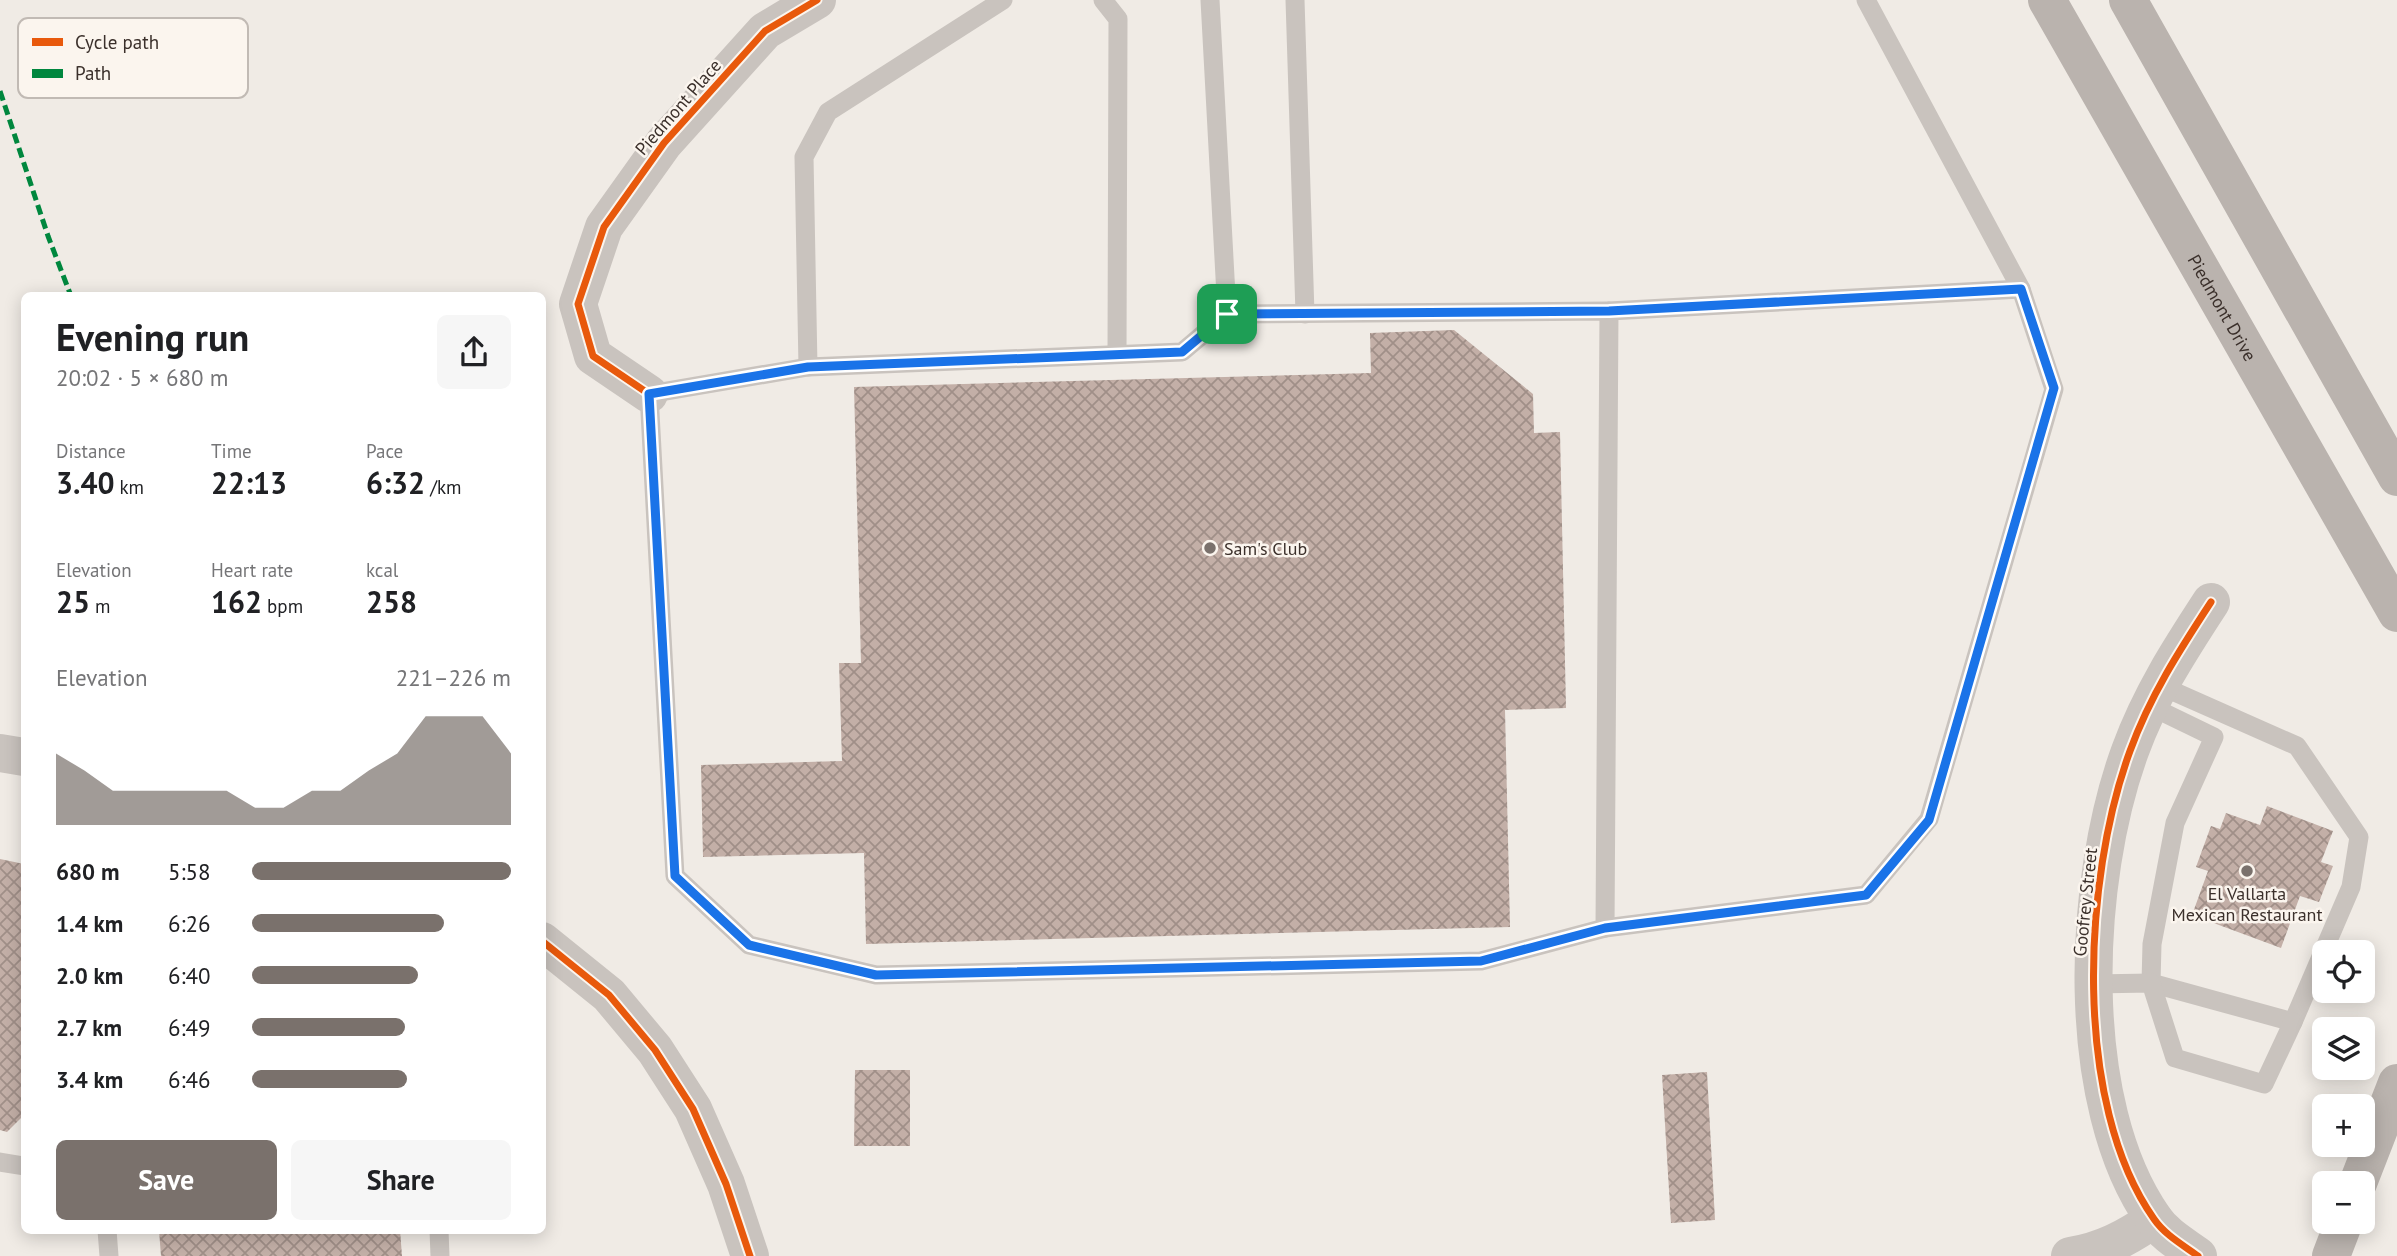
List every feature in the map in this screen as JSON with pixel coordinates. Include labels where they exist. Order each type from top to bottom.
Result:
[{"type":"main road","name":"Piedmont Drive","points":[[2047,0],[2397,613]]},
{"type":"main road","points":[[2128,0],[2397,477]]},
{"type":"main road","points":[[2362,1171],[2397,1083]]},
{"type":"main road","points":[[2367,1171],[2397,1133]]},
{"type":"main road","points":[[2331,1256],[2339,1234]]},
{"type":"street","name":"Piedmont Place","points":[[649,394],[593,356],[578,304],[604,227],[664,143],[765,31],[817,0]]},
{"type":"street","name":"Goofrey Street","points":[[2198,1256],[2166,1233],[2154,1219],[2130,1175],[2108,1114],[2097,1056],[2093,984],[2098,892],[2111,816],[2130,751],[2155,695],[2211,602]]},
{"type":"street","points":[[0,752],[21,756]]},
{"type":"street","points":[[546,944],[609,995],[655,1050],[693,1110],[726,1184],[750,1256]]},
{"type":"street","points":[[2070,1256],[2094,1252],[2129,1237],[2154,1219]]},
{"type":"lane","points":[[808,367],[804,157],[822,123],[828,112],[1003,0]]},
{"type":"lane","points":[[1103,0],[1118,19],[1117,354]]},
{"type":"lane","points":[[1210,0],[1227,314]]},
{"type":"lane","points":[[1295,0],[1306,314]]},
{"type":"lane","points":[[1866,0],[2021,289],[2054,388],[1929,820],[1866,895],[1605,928],[1481,961],[876,975],[749,945],[675,876],[649,394],[808,367],[1182,352],[1227,314],[1609,311],[2021,289]]},
{"type":"lane","points":[[1605,928],[1609,311]]},
{"type":"lane","points":[[2155,695],[2297,746],[2359,838],[2351,887],[2264,1084],[2175,1058],[2151,984],[2152,944],[2175,823],[2214,737],[2155,695]]},
{"type":"lane","points":[[2093,984],[2151,984],[2293,1022]]},
{"type":"lane","points":[[0,1162],[21,1166]]},
{"type":"lane","points":[[107,1234],[109,1256]]},
{"type":"lane","points":[[439,1234],[440,1256]]},
{"type":"building","name":"Sam's Club","points":[[1454,330],[1533,394],[1534,433],[1560,432],[1566,708],[1505,710],[1510,927],[866,944],[864,853],[703,857],[701,765],[842,761],[839,663],[861,663],[854,387],[1371,373],[1370,333]]},
{"type":"building","points":[[2267,806],[2333,831],[2321,862],[2333,866],[2319,902],[2300,896],[2281,948],[2192,915],[2208,871],[2196,867],[2211,826],[2220,829],[2226,813],[2260,825]]},
{"type":"building","points":[[0,859],[21,863],[21,1118],[7,1132],[0,1130]]},
{"type":"building","points":[[855,1070],[910,1070],[910,1146],[854,1146]]},
{"type":"building","points":[[1707,1072],[1715,1220],[1671,1223],[1662,1075]]},
{"type":"building","points":[[159,1234],[400,1234],[402,1256],[161,1256]]},
{"type":"marked path","points":[[0,91],[69,292]]},
{"type":"cycle path","points":[[649,394],[593,356],[578,304],[604,227],[664,143],[765,31],[817,0]]},
{"type":"cycle path","points":[[2198,1256],[2163,1230],[2154,1219],[2127,1171],[2109,1115],[2098,1054],[2094,990],[2095,925],[2102,862],[2114,803],[2130,751],[2156,693],[2211,602]]},
{"type":"cycle path","points":[[546,944],[609,995],[655,1050],[693,1109],[726,1184],[750,1256]]},
{"type":"place","name":"Sam's Club","points":[[1210,548]]},
{"type":"place","name":"El Vallarta Mexican Restaurant","points":[[2247,871]]},
{"type":"route","points":[[2021,289],[2054,388],[1929,820],[1866,895],[1605,928],[1481,961],[876,975],[749,945],[675,876],[649,394],[808,367],[1182,352],[1227,314],[1609,311],[2021,289]]}]
